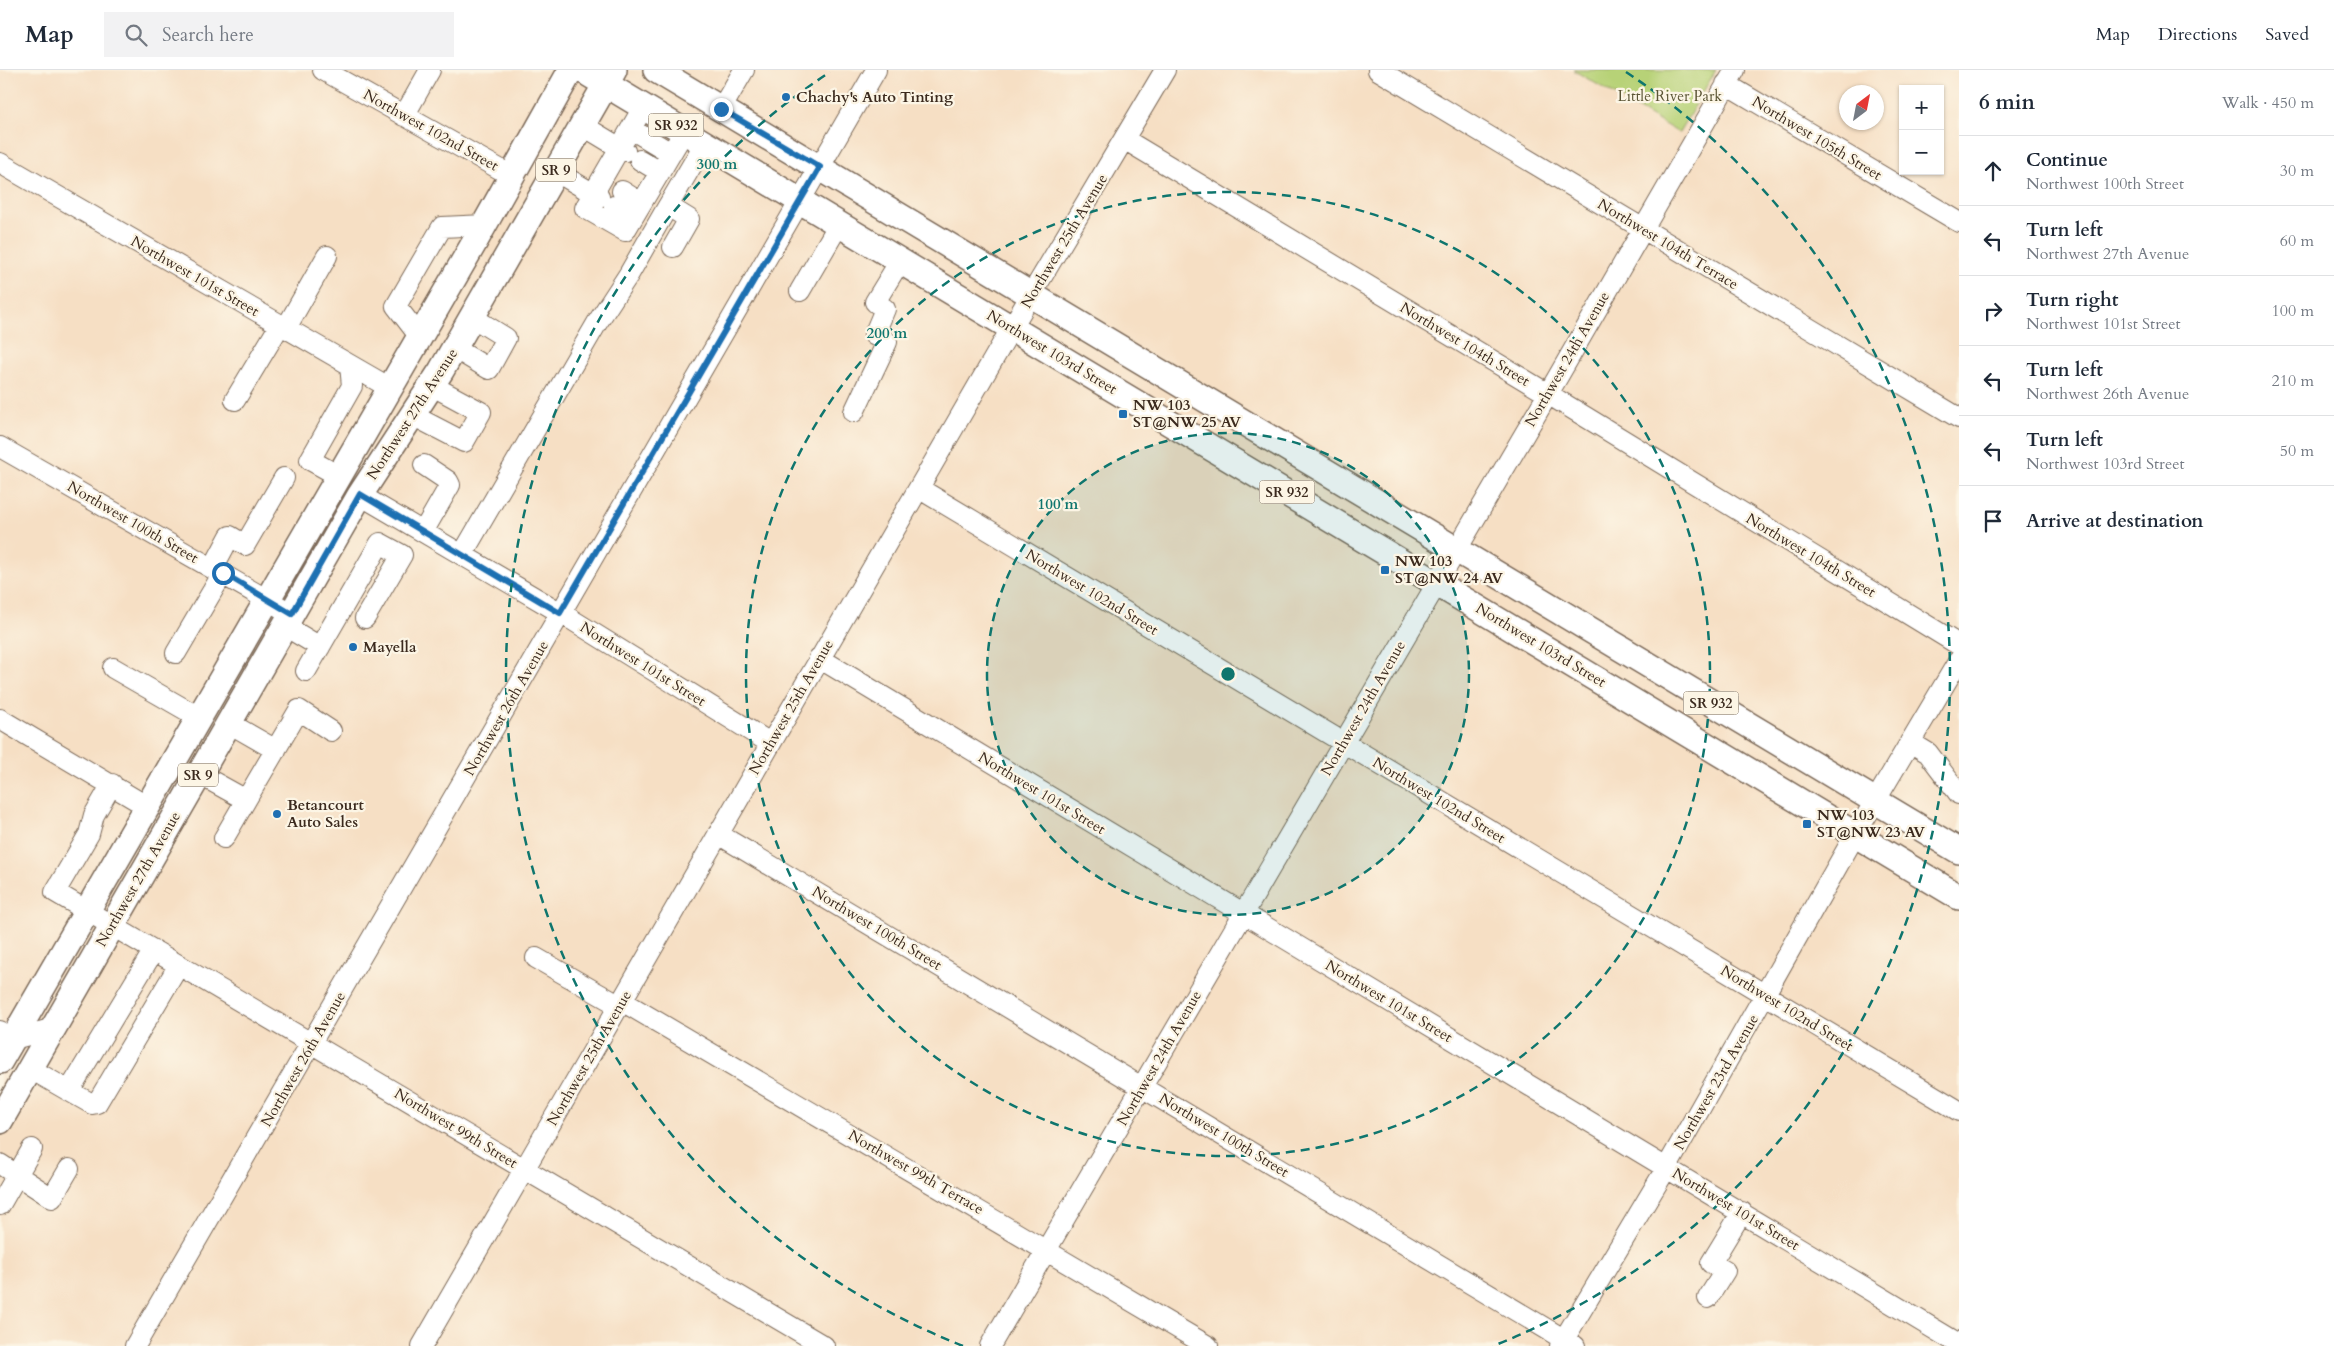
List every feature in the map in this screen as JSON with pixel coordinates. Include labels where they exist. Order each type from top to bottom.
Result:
[{"type":"main road","name":"Northwest 27th Avenue","points":[[0,1061],[7,1035],[87,911],[148,807],[485,225],[571,70]]},
{"type":"main road","name":"Northwest 103rd Street","points":[[582,70],[610,77],[644,106],[1959,897]]},
{"type":"main road","name":"SR 932","points":[[656,70],[1959,851]]},
{"type":"main road","name":"Northwest 27th Avenue","points":[[0,1121],[360,494],[432,385],[610,77]]},
{"type":"street","name":"Northwest 102nd Street","points":[[323,70],[512,176]]},
{"type":"street","points":[[404,116],[430,70]]},
{"type":"street","points":[[721,109],[744,70]]},
{"type":"street","name":"Northwest 26th Avenue","points":[[135,1346],[876,70]]},
{"type":"street","name":"Northwest 25th Avenue","points":[[423,1346],[819,658],[1165,70]]},
{"type":"street","name":"Northwest 104th Terrace","points":[[1378,70],[1959,418]]},
{"type":"street","name":"Northwest 24th Avenue","points":[[990,1346],[1436,582],[1548,394],[1730,77]]},
{"type":"street","name":"Northwest 105th Street","points":[[1730,77],[1959,222]]},
{"type":"street","points":[[644,106],[631,130],[629,153],[606,191],[586,208],[625,230],[671,154],[695,137]]},
{"type":"street","points":[[582,125],[660,172]]},
{"type":"street","points":[[631,130],[671,154]]},
{"type":"street","points":[[462,555],[668,206],[695,137]]},
{"type":"street","name":"Northwest 104th Street","points":[[1124,140],[1548,394],[1959,645]]},
{"type":"street","name":"Northwest 101st Street","points":[[0,163],[390,388]]},
{"type":"street","points":[[556,171],[606,191],[637,210]]},
{"type":"street","points":[[668,206],[689,219],[673,247]]},
{"type":"street","points":[[800,291],[839,224]]},
{"type":"street","points":[[420,337],[396,306],[442,227],[485,225]]},
{"type":"street","points":[[235,400],[327,256]]},
{"type":"street","points":[[854,412],[887,342],[874,335],[885,309],[875,302],[900,261]]},
{"type":"street","points":[[454,348],[489,368],[506,338],[472,317]]},
{"type":"street","points":[[339,476],[310,460],[352,386],[350,365]]},
{"type":"street","points":[[412,415],[464,442],[481,412],[432,385]]},
{"type":"street","name":"Northwest 100th Street","points":[[0,447],[268,600],[320,647]]},
{"type":"street","points":[[423,532],[450,485],[448,481],[424,466]]},
{"type":"street","points":[[176,653],[218,570],[230,536],[245,545],[284,478]]},
{"type":"street","name":"Northwest 102nd Street","points":[[920,489],[1959,1112]]},
{"type":"street","name":"Northwest 101st Street","points":[[360,494],[560,613],[770,743]]},
{"type":"street","points":[[306,671],[380,543],[402,555],[365,618]]},
{"type":"street","name":"Northwest 101st Street","points":[[819,658],[1959,1344]]},
{"type":"street","name":"Northwest 23rd Avenue","points":[[1567,1344],[1854,835],[1910,742],[1951,690],[1959,660]]},
{"type":"street","points":[[113,668],[200,718]]},
{"type":"street","points":[[224,838],[299,710],[331,731]]},
{"type":"street","points":[[0,719],[148,807]]},
{"type":"street","points":[[228,723],[276,750]]},
{"type":"street","points":[[1910,742],[1928,753],[1959,794]]},
{"type":"street","points":[[199,774],[246,800]]},
{"type":"street","name":"Northwest 99th Street","points":[[112,784],[94,815],[89,834],[55,892],[824,1346]]},
{"type":"street","name":"Northwest 100th Street","points":[[718,834],[1142,1086],[1567,1344]]},
{"type":"street","points":[[69,1091],[154,950]]},
{"type":"street","name":"Northwest 99th Terrace","points":[[536,958],[621,1003],[1047,1249],[1208,1346]]},
{"type":"street","points":[[31,1069],[92,1104],[97,1103],[179,965]]},
{"type":"street","points":[[7,1035],[55,1028]]},
{"type":"street","points":[[0,1205],[32,1149]]},
{"type":"street","points":[[0,1164],[16,1177],[52,1198],[69,1169]]},
{"type":"street","points":[[1708,1298],[1725,1271],[1711,1263],[1742,1212]]},
{"type":"green space","name":"Little River Park","points":[[1573,70],[1716,70],[1679,133]]},
{"type":"place","name":"Chachy's Auto Tinting","points":[[786,97]]},
{"type":"place","name":"NW 103 ST@NW 25 AV","points":[[1123,414]]},
{"type":"place","name":"NW 103 ST@NW 24 AV","points":[[1385,570]]},
{"type":"place","name":"Mayella","points":[[353,647]]},
{"type":"place","name":"Betancourt Auto Sales","points":[[277,814]]},
{"type":"place","name":"NW 103 ST@NW 23 AV","points":[[1807,824]]},
{"type":"route","points":[[223,573],[292,614],[360,494],[560,613],[820,167],[721,109]]}]
